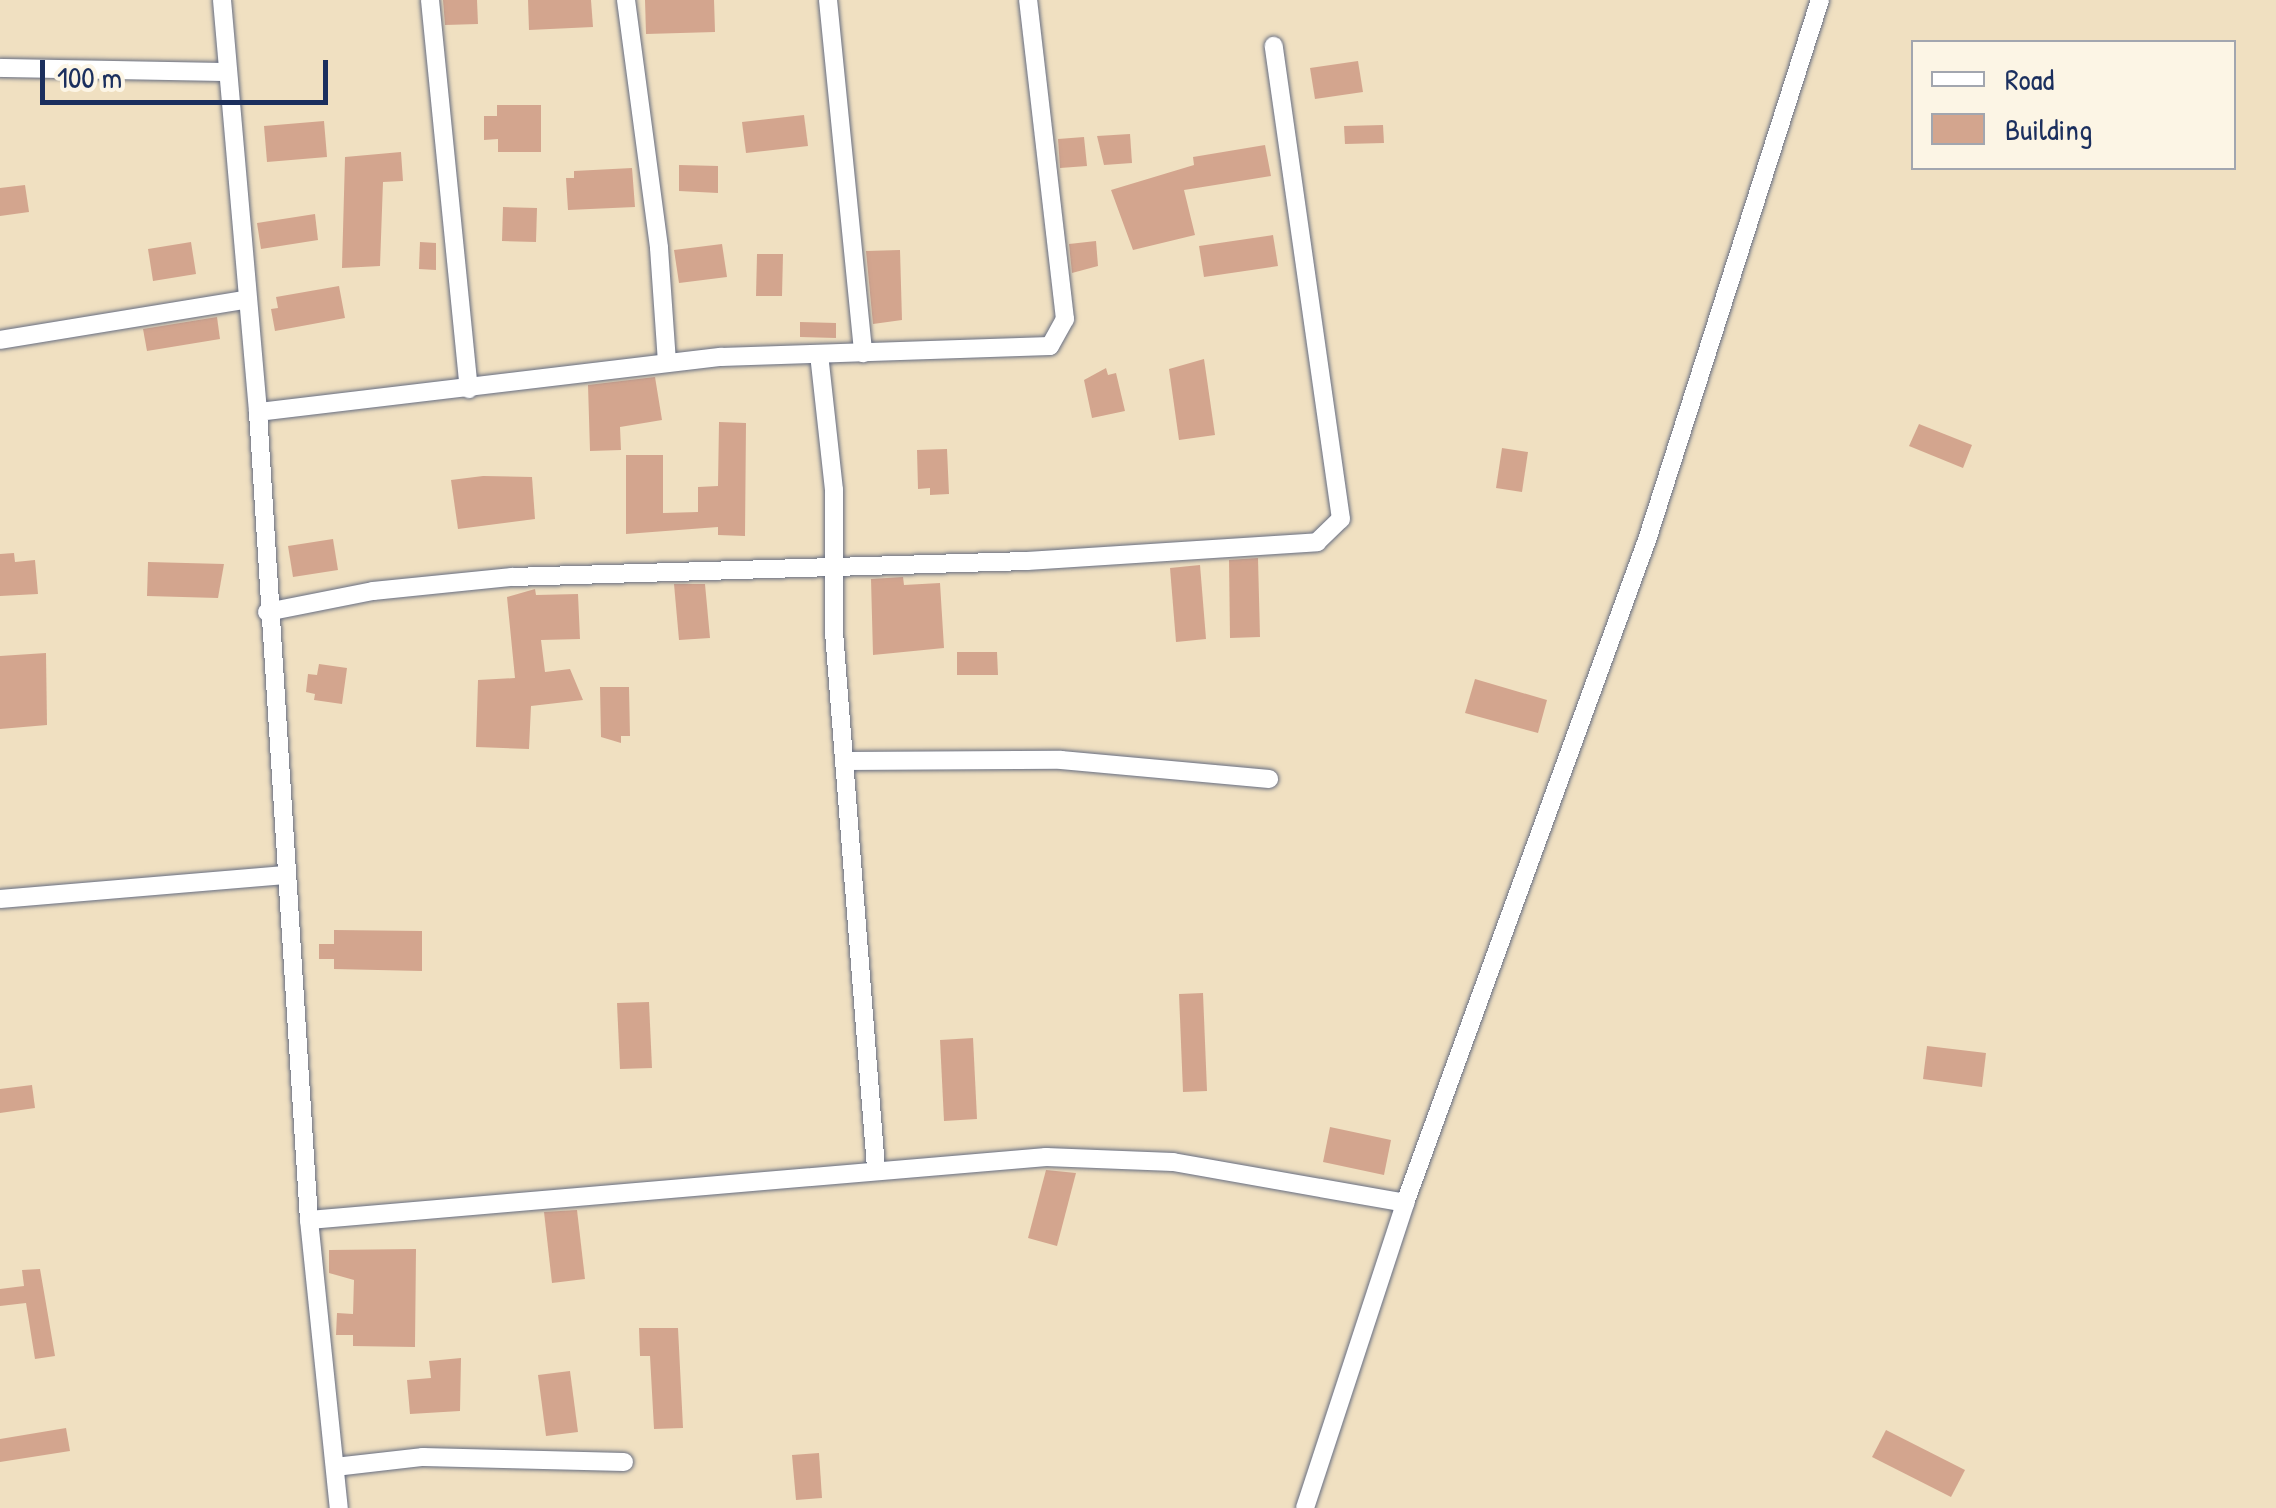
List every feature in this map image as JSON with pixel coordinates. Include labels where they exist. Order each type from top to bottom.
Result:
[{"type":"street","points":[[222,0],[245,300],[258,412],[267,612],[309,1220],[339,1508]]},
{"type":"street","points":[[430,0],[469,389]]},
{"type":"street","points":[[626,0],[660,248],[666,362]]},
{"type":"street","points":[[828,0],[863,353]]},
{"type":"street","points":[[258,412],[666,362],[1044,347],[1065,328],[1028,0]]},
{"type":"street","points":[[1305,1508],[1405,1203],[1647,540],[1820,0]]},
{"type":"street","points":[[267,612],[373,591],[512,577],[830,568],[1318,542],[1341,519],[1274,46]]},
{"type":"street","points":[[0,68],[228,72]]},
{"type":"street","points":[[0,340],[245,300]]},
{"type":"street","points":[[819,354],[834,490],[830,568],[876,1168]]},
{"type":"street","points":[[844,761],[1062,760],[1269,780]]},
{"type":"street","points":[[0,899],[285,875]]},
{"type":"street","points":[[309,1220],[876,1168],[1046,1157],[1173,1162],[1405,1203]]},
{"type":"street","points":[[334,1467],[423,1458],[624,1462]]},
{"type":"building","points":[[443,0],[477,0],[478,24],[445,25]]},
{"type":"building","points":[[528,0],[591,0],[593,27],[529,30]]},
{"type":"building","points":[[645,0],[714,0],[715,32],[646,34]]},
{"type":"building","points":[[1358,61],[1363,92],[1315,99],[1310,68]]},
{"type":"building","points":[[497,105],[541,105],[541,152],[498,152],[498,139],[484,140],[484,116],[497,116]]},
{"type":"building","points":[[804,115],[808,146],[746,153],[742,122]]},
{"type":"building","points":[[324,121],[327,157],[267,162],[264,126]]},
{"type":"building","points":[[1383,125],[1384,143],[1345,144],[1344,126]]},
{"type":"building","points":[[1130,134],[1132,163],[1104,165],[1097,136]]},
{"type":"building","points":[[1084,137],[1087,166],[1060,168],[1058,139]]},
{"type":"building","points":[[1265,145],[1271,176],[1184,190],[1195,235],[1133,250],[1111,190],[1194,165],[1193,157]]},
{"type":"building","points":[[401,152],[403,181],[383,182],[380,266],[342,268],[345,157]]},
{"type":"building","points":[[679,165],[718,166],[718,193],[679,191]]},
{"type":"building","points":[[632,168],[635,207],[568,210],[566,178],[574,178],[574,171]]},
{"type":"building","points":[[25,185],[29,212],[0,216],[0,188]]},
{"type":"building","points":[[503,207],[537,208],[536,242],[502,241]]},
{"type":"building","points":[[315,214],[318,240],[261,249],[257,223]]},
{"type":"building","points":[[1273,235],[1278,266],[1204,277],[1199,246]]},
{"type":"building","points":[[1096,241],[1098,266],[1072,273],[1069,244]]},
{"type":"building","points":[[191,242],[196,274],[153,281],[148,249]]},
{"type":"building","points":[[420,242],[436,243],[436,270],[419,269]]},
{"type":"building","points":[[722,244],[727,277],[679,283],[674,250]]},
{"type":"building","points":[[900,250],[902,320],[873,324],[866,251]]},
{"type":"building","points":[[757,254],[783,254],[782,296],[756,296]]},
{"type":"building","points":[[339,286],[345,318],[275,331],[271,309],[278,308],[276,297]]},
{"type":"building","points":[[217,317],[220,339],[147,351],[143,329]]},
{"type":"building","points":[[800,322],[836,323],[836,338],[800,337]]},
{"type":"building","points":[[1204,359],[1215,435],[1179,440],[1169,369]]},
{"type":"building","points":[[1106,368],[1108,375],[1116,373],[1125,411],[1092,418],[1084,380]]},
{"type":"building","points":[[655,377],[662,420],[620,427],[621,450],[590,451],[588,385]]},
{"type":"building","points":[[719,422],[746,423],[745,536],[718,535],[718,527],[626,534],[626,455],[663,455],[663,513],[698,512],[698,487],[718,486]]},
{"type":"building","points":[[1919,424],[1972,445],[1963,468],[1909,446]]},
{"type":"building","points":[[1502,448],[1528,452],[1522,492],[1496,488]]},
{"type":"building","points":[[947,449],[949,494],[930,495],[930,488],[918,489],[917,450]]},
{"type":"building","points":[[532,477],[535,519],[458,529],[451,480]]},
{"type":"building","points":[[333,539],[338,570],[293,577],[288,546]]},
{"type":"building","points":[[14,553],[15,562],[35,560],[38,594],[0,596],[0,554]]},
{"type":"building","points":[[1258,558],[1260,637],[1230,638],[1229,560]]},
{"type":"building","points":[[148,562],[224,564],[218,598],[147,596]]},
{"type":"building","points":[[1200,565],[1206,639],[1176,642],[1170,568]]},
{"type":"building","points":[[903,577],[904,585],[940,583],[944,648],[873,655],[871,579]]},
{"type":"building","points":[[674,584],[705,584],[710,638],[679,640]]},
{"type":"building","points":[[535,589],[536,595],[578,594],[580,639],[541,640],[545,672],[570,669],[583,700],[531,706],[529,749],[476,747],[478,680],[515,678],[507,597]]},
{"type":"building","points":[[957,652],[997,652],[998,675],[957,675]]},
{"type":"building","points":[[46,653],[47,725],[0,729],[0,656]]},
{"type":"building","points":[[319,664],[347,668],[342,704],[314,700],[315,694],[306,692],[308,674],[317,675]]},
{"type":"building","points":[[1475,679],[1547,700],[1538,733],[1465,713]]},
{"type":"building","points":[[600,687],[629,687],[630,736],[621,736],[621,743],[601,737]]},
{"type":"building","points":[[334,930],[422,931],[422,971],[334,969],[334,959],[319,959],[319,944],[334,944]]},
{"type":"building","points":[[1203,993],[1207,1091],[1183,1092],[1179,994]]},
{"type":"building","points":[[649,1002],[652,1068],[620,1069],[617,1003]]},
{"type":"building","points":[[973,1038],[977,1119],[944,1121],[940,1040]]},
{"type":"building","points":[[1927,1046],[1986,1053],[1982,1087],[1923,1079]]},
{"type":"building","points":[[32,1085],[35,1108],[0,1113],[0,1089]]},
{"type":"building","points":[[1330,1127],[1391,1140],[1384,1175],[1323,1162]]},
{"type":"building","points":[[1046,1170],[1076,1173],[1057,1246],[1028,1238]]},
{"type":"building","points":[[577,1210],[585,1279],[552,1283],[544,1212]]},
{"type":"building","points":[[416,1249],[415,1347],[353,1346],[353,1335],[336,1335],[337,1313],[353,1314],[354,1280],[329,1273],[329,1250]]},
{"type":"building","points":[[40,1269],[55,1356],[35,1359],[26,1303],[0,1306],[0,1289],[24,1286],[22,1270]]},
{"type":"building","points":[[639,1328],[678,1328],[683,1428],[654,1429],[650,1356],[640,1356]]},
{"type":"building","points":[[461,1358],[460,1411],[410,1414],[407,1380],[431,1378],[429,1361]]},
{"type":"building","points":[[570,1371],[578,1432],[546,1436],[538,1375]]},
{"type":"building","points":[[66,1428],[70,1451],[0,1462],[0,1439]]},
{"type":"building","points":[[1886,1430],[1965,1470],[1951,1497],[1872,1457]]},
{"type":"building","points":[[819,1453],[822,1498],[796,1500],[792,1455]]}]
